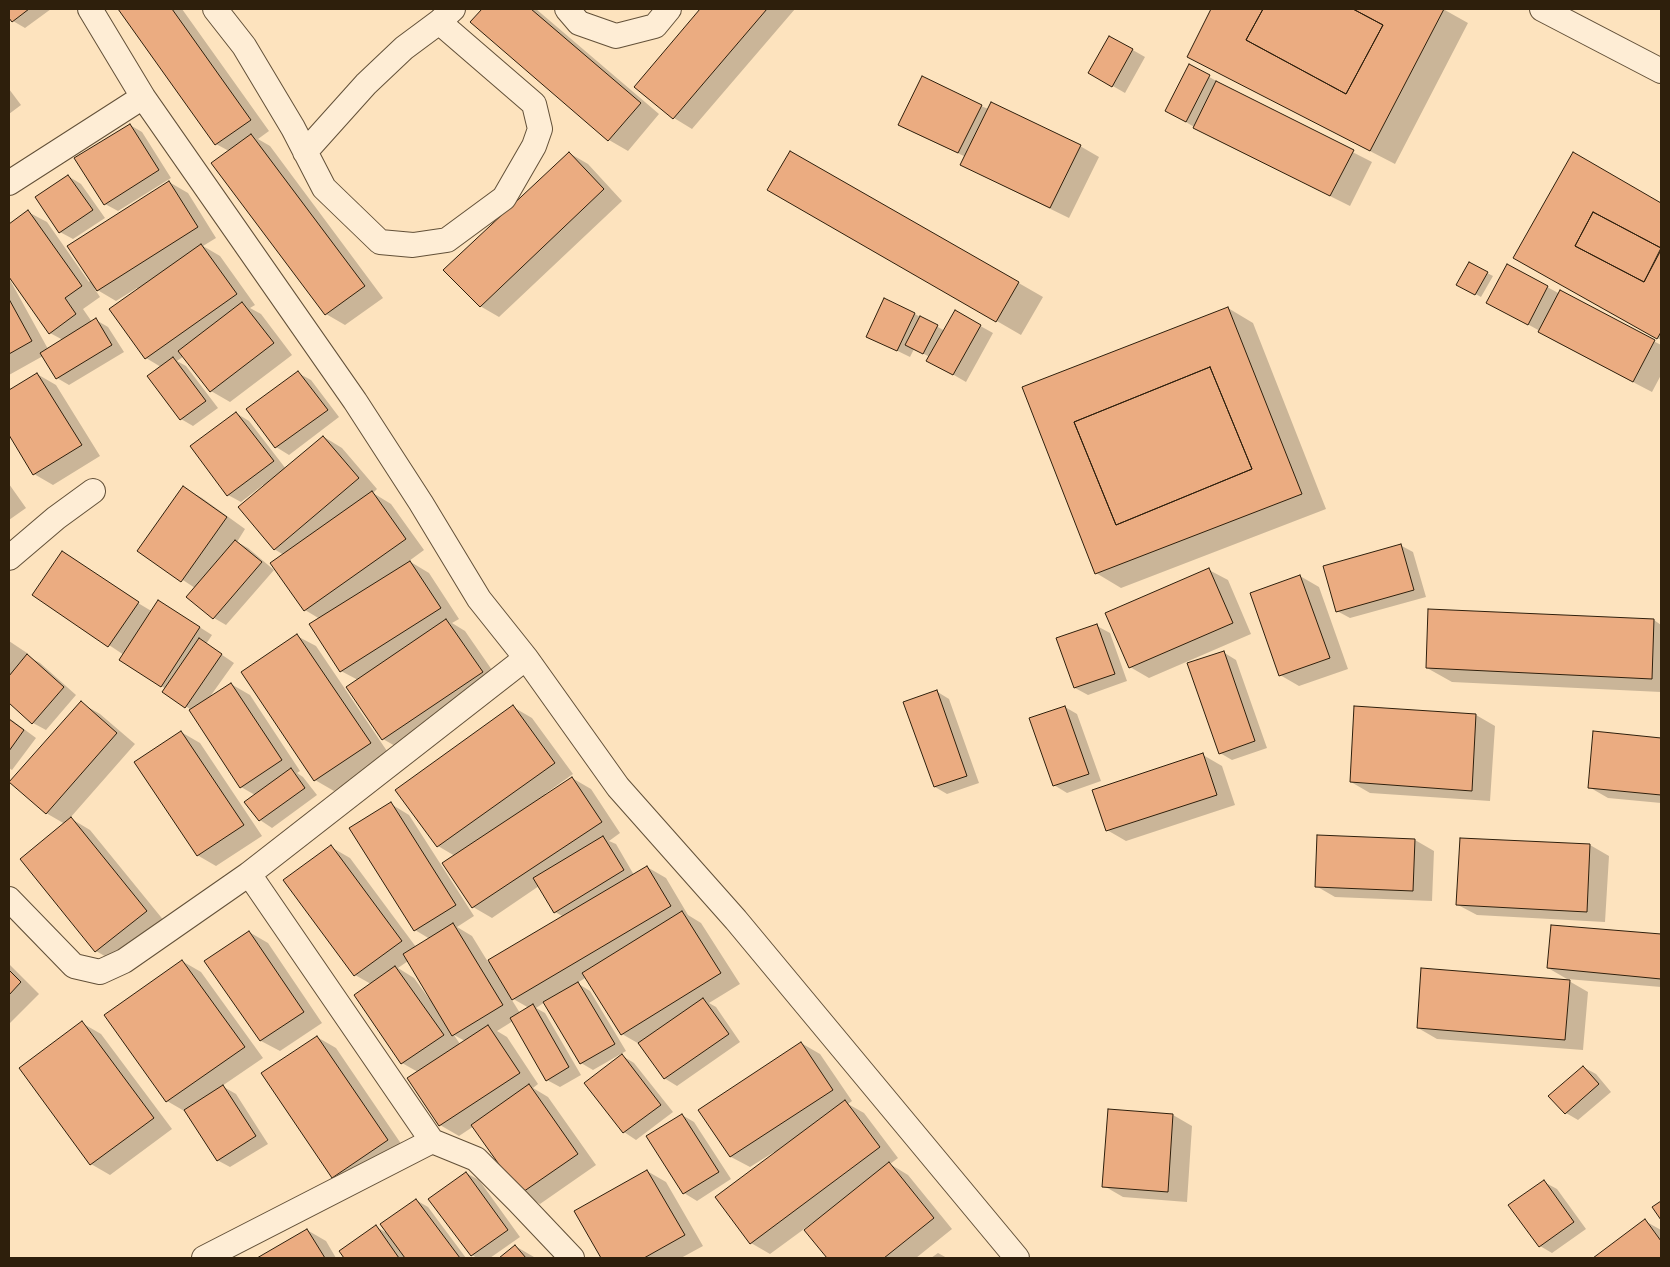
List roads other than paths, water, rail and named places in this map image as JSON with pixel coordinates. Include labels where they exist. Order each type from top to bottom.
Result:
[{"type":"street","points":[[90,9],[143,97],[355,401],[421,503],[479,599],[526,658],[618,787],[736,920],[1017,1258]]},
{"type":"street","points":[[215,9],[244,46],[293,128],[304,152],[324,188],[380,242],[413,245],[447,240],[504,198],[534,146],[540,129],[534,104],[446,16],[404,48],[366,84],[304,152]]},
{"type":"street","points":[[567,9],[579,23],[616,36],[655,26],[669,9]]},
{"type":"street","points":[[1542,9],[1661,71]]},
{"type":"street","points":[[9,183],[143,97]]},
{"type":"street","points":[[9,558],[56,518],[93,491]]},
{"type":"street","points":[[9,900],[74,966],[100,972],[124,961],[249,874],[526,658]]},
{"type":"street","points":[[249,874],[432,1141],[476,1159],[518,1200],[572,1258]]},
{"type":"street","points":[[204,1258],[432,1141]]}]
